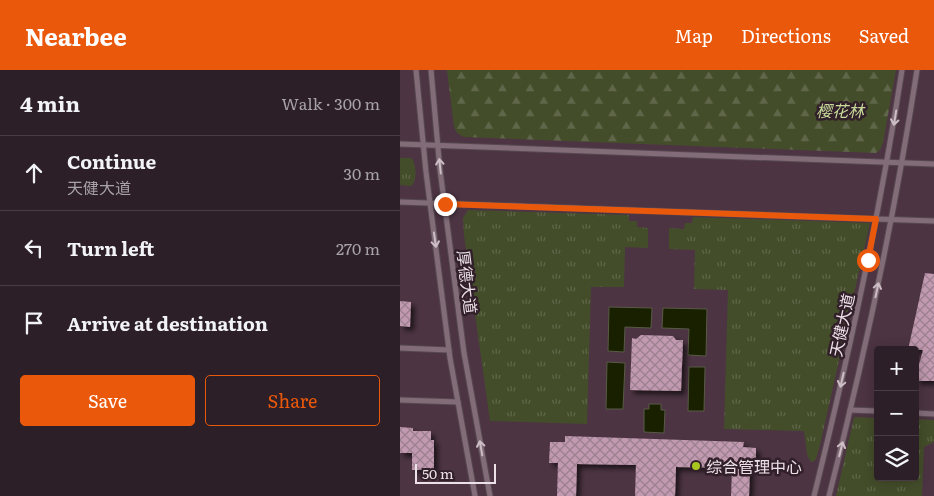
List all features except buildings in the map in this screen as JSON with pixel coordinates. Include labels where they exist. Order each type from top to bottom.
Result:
[{"type":"lane","name":"厚德大道","points":[[416,70],[423,145],[449,350],[475,496]]},
{"type":"lane","name":"厚德大道","points":[[431,70],[438,146],[464,353],[490,496]]},
{"type":"lane","name":"天健大道","points":[[814,496],[849,351],[887,162],[902,70]]},
{"type":"lane","name":"天健大道","points":[[830,496],[879,281],[902,163],[917,70]]},
{"type":"lane","points":[[400,144],[934,164]]},
{"type":"lane","points":[[400,202],[934,221]]},
{"type":"lane","points":[[400,348],[449,350]]},
{"type":"lane","points":[[400,400],[458,402]]},
{"type":"lane","points":[[850,410],[874,411]]},
{"type":"lane","points":[[919,413],[934,414]]},
{"type":"shaded area","points":[[400,70],[934,70],[934,496],[400,496]]},
{"type":"shaded area","points":[[609,307],[652,308],[651,328],[625,327],[624,352],[608,351]]},
{"type":"shaded area","points":[[663,308],[707,309],[706,356],[688,355],[689,329],[662,328]]},
{"type":"shaded area","points":[[607,362],[625,363],[623,409],[606,409]]},
{"type":"shaded area","points":[[689,367],[705,367],[704,411],[688,411]]},
{"type":"shaded area","points":[[649,404],[661,404],[661,410],[665,410],[664,433],[644,432],[644,409],[649,409]]},
{"type":"green space","name":"樱花林","points":[[447,70],[896,70],[883,143],[880,150],[876,153],[464,137],[457,133],[454,127]]},
{"type":"green space","points":[[400,158],[412,158],[415,176],[411,186],[400,185]]},
{"type":"green space","points":[[468,210],[629,215],[629,221],[637,221],[637,227],[648,228],[648,248],[625,247],[624,287],[591,287],[587,424],[490,421],[464,235],[463,218]]},
{"type":"green space","points":[[693,217],[870,223],[820,445],[816,459],[813,462],[810,461],[807,454],[804,431],[724,429],[728,290],[694,289],[695,250],[669,249],[669,228],[684,229],[685,223],[692,223]]},
{"type":"green space","points":[[854,417],[874,418],[874,481],[919,481],[919,419],[934,420],[934,442],[924,447],[922,496],[836,496]]},
{"type":"place","name":"综合管理中心","points":[[696,466]]},
{"type":"route","points":[[445,204],[876,219],[868,260]]}]
